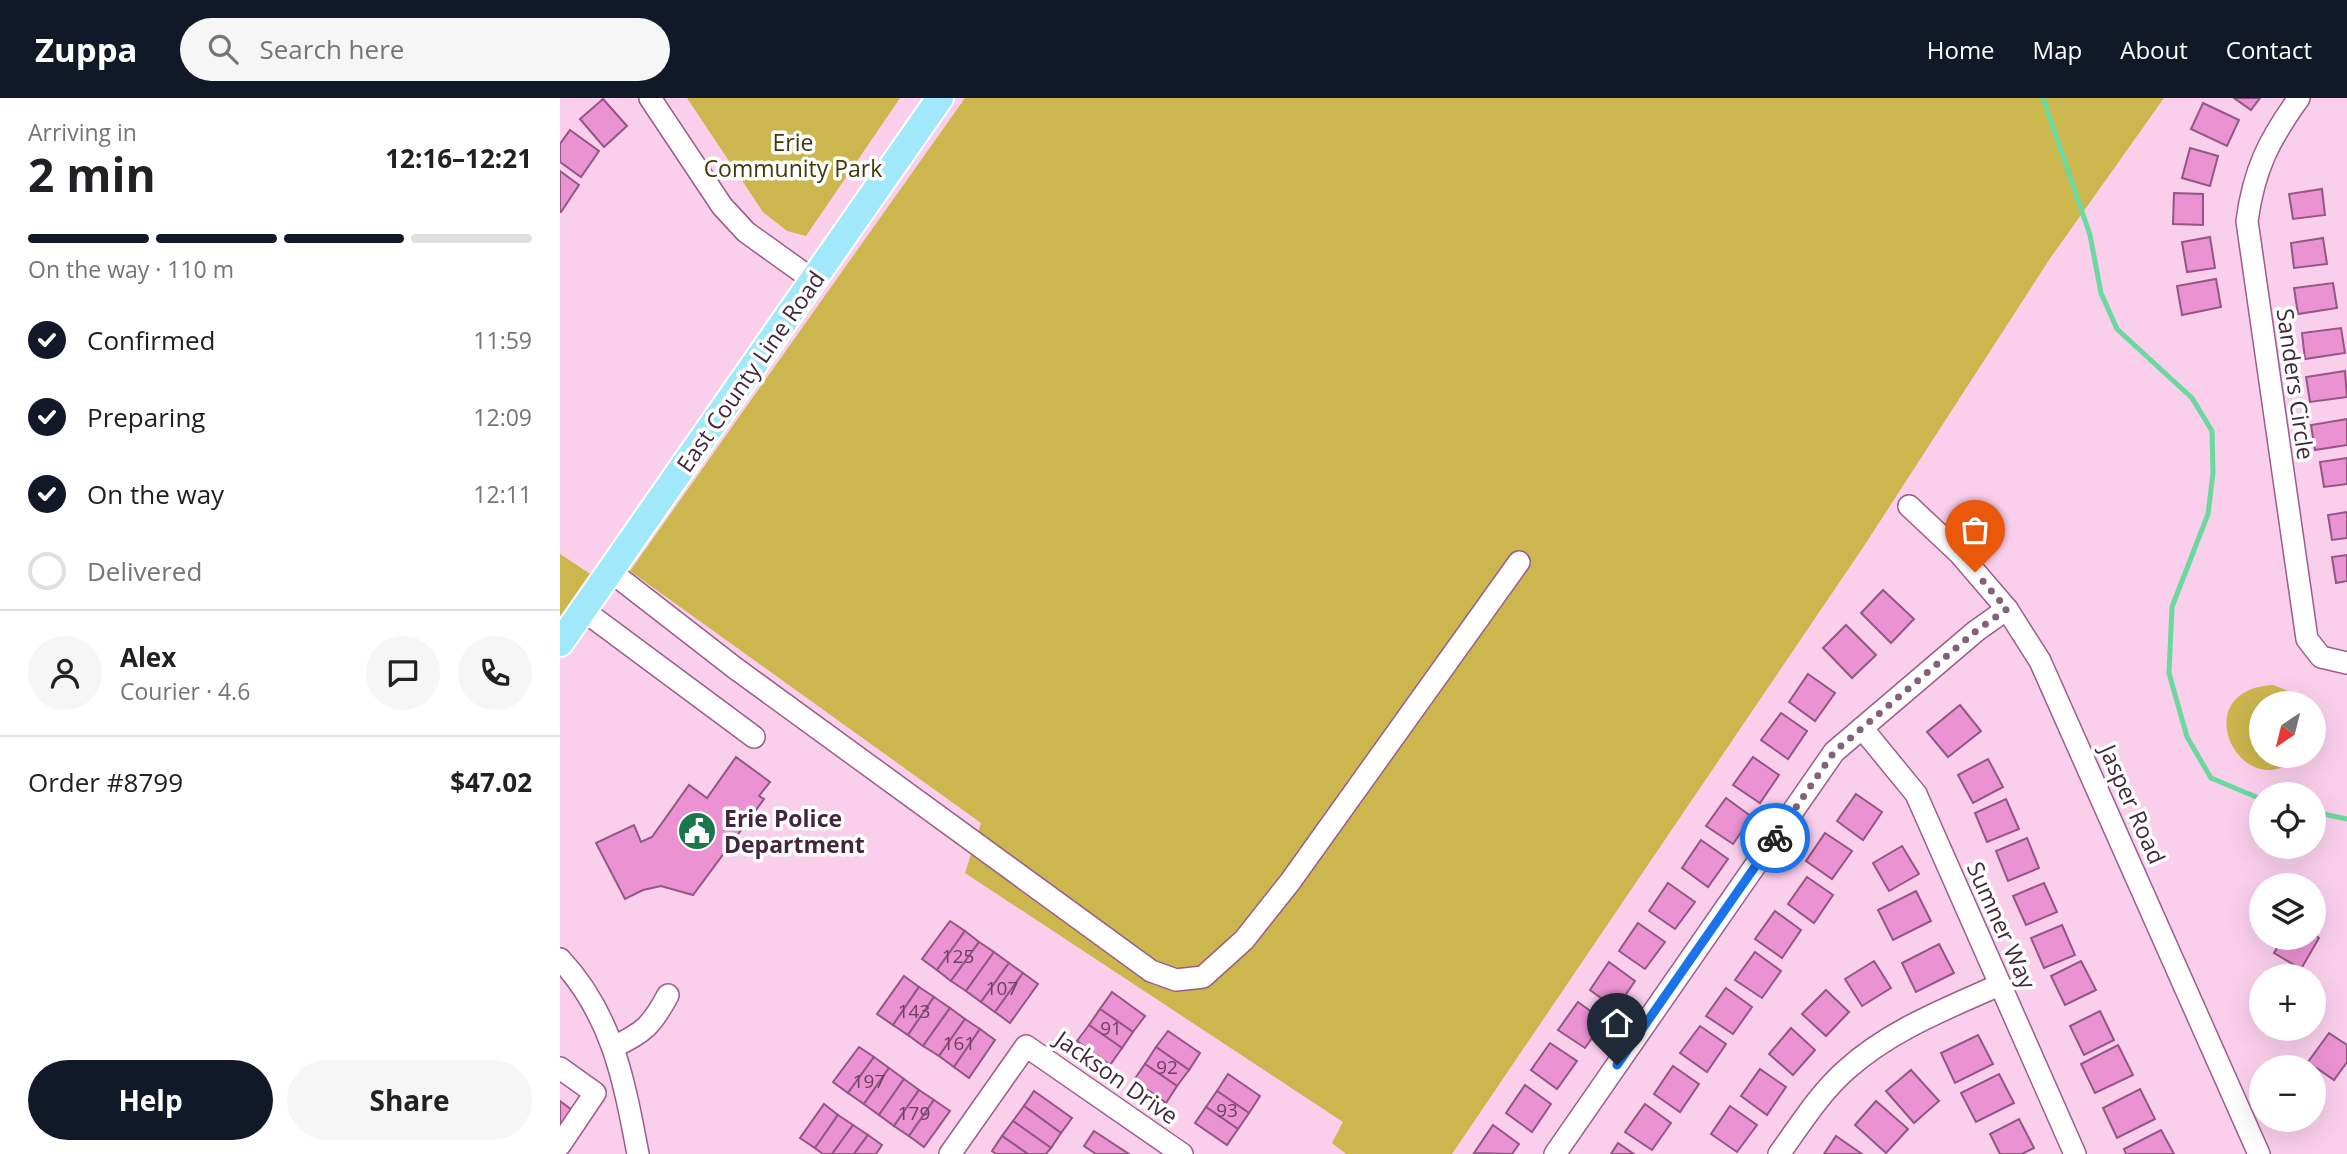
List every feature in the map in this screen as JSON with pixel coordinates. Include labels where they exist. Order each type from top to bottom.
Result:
[{"type":"main road","name":"East County Line Road","points":[[560,643],[940,98]]},
{"type":"street","points":[[650,98],[722,206],[746,232],[813,280]]},
{"type":"street","name":"Sanders Circle","points":[[2299,98],[2263,153],[2252,186],[2247,221],[2307,639],[2321,657],[2347,663]]},
{"type":"street","name":"Jasper Road","points":[[1909,506],[1959,553],[2007,609],[2040,661],[2259,1154]]},
{"type":"street","points":[[610,571],[735,668],[1152,971],[1176,980],[1203,977],[1244,940],[1305,861],[1519,562]]},
{"type":"street","points":[[1555,1154],[1834,752],[1976,631],[2007,609]]},
{"type":"street","points":[[583,610],[754,737]]},
{"type":"street","name":"Sumner Way","points":[[1862,728],[1916,794],[2075,1154]]},
{"type":"street","points":[[564,973],[599,1014],[613,1047],[624,1082],[638,1154]]},
{"type":"street","points":[[1779,1154],[1818,1100],[1845,1070],[1882,1041],[1919,1021],[2000,985]]},
{"type":"street","points":[[613,1047],[641,1034],[656,1019],[668,995]]},
{"type":"street","name":"Jackson Drive","points":[[950,1154],[1026,1046],[1182,1154]]},
{"type":"street","points":[[560,1068],[595,1093]]},
{"type":"street","points":[[560,1144],[595,1093],[624,1082]]},
{"type":"green space","name":"Erie Community Park","points":[[687,98],[900,98],[806,236],[787,231],[763,212]]},
{"type":"green space","points":[[965,98],[2164,98],[2049,260],[1864,546],[1452,1154],[1346,1154],[1332,1143],[1343,1122],[965,873],[981,823],[630,571]]},
{"type":"green space","points":[[560,554],[595,577],[560,630]]},
{"type":"green space","points":[[2273,685],[2288,691],[2250,691]]},
{"type":"green space","points":[[2249,691],[2249,763],[2242,759],[2231,743],[2226,724],[2231,706]]},
{"type":"building","points":[[2234,98],[2260,98],[2251,110]]},
{"type":"building","points":[[603,99],[627,126],[604,147],[580,119]]},
{"type":"building","points":[[2203,103],[2239,120],[2227,146],[2191,129]]},
{"type":"building","points":[[570,130],[599,151],[581,177],[560,162],[560,144]]},
{"type":"building","points":[[2190,148],[2218,156],[2210,186],[2182,178]]},
{"type":"building","points":[[560,171],[579,185],[561,212],[560,212]]},
{"type":"building","points":[[2322,189],[2325,215],[2293,219],[2289,194]]},
{"type":"building","points":[[2174,193],[2203,194],[2203,225],[2173,224]]},
{"type":"building","points":[[2210,237],[2215,268],[2187,272],[2182,242]]},
{"type":"building","points":[[2323,238],[2327,264],[2294,268],[2291,243]]},
{"type":"building","points":[[2216,279],[2221,307],[2182,315],[2177,286]]},
{"type":"building","points":[[2333,283],[2337,308],[2298,314],[2294,288]]},
{"type":"building","points":[[2341,328],[2345,353],[2305,359],[2302,333]]},
{"type":"building","points":[[2345,371],[2347,397],[2310,402],[2306,377]]},
{"type":"building","points":[[2347,419],[2347,445],[2315,450],[2311,425]]},
{"type":"building","points":[[2347,458],[2347,484],[2324,487],[2320,462]]},
{"type":"building","points":[[2347,512],[2347,538],[2332,540],[2328,515]]},
{"type":"building","points":[[2347,555],[2347,581],[2336,583],[2332,557]]},
{"type":"building","points":[[1883,590],[1914,619],[1891,643],[1861,613]]},
{"type":"building","points":[[1846,625],[1876,655],[1852,678],[1823,648]]},
{"type":"building","points":[[1808,674],[1835,693],[1815,721],[1789,702]]},
{"type":"building","points":[[1960,705],[1981,731],[1948,757],[1927,732]]},
{"type":"building","points":[[1781,713],[1807,731],[1788,759],[1761,740]]},
{"type":"building","name":"Erie Police Department","points":[[736,757],[770,782],[759,796],[764,799],[693,895],[661,886],[643,890],[625,899],[596,843],[634,825],[641,842],[652,837],[689,785],[707,798]]},
{"type":"building","points":[[1753,757],[1779,775],[1760,803],[1733,785]]},
{"type":"building","points":[[1988,759],[2003,787],[1973,803],[1958,775]]},
{"type":"building","points":[[1856,794],[1882,812],[1863,840],[1837,821]]},
{"type":"building","points":[[1726,798],[1752,817],[1733,844],[1706,826]]},
{"type":"building","points":[[2006,799],[2019,829],[1987,842],[1975,813]]},
{"type":"building","points":[[1825,833],[1852,851],[1832,879],[1806,861]]},
{"type":"building","points":[[2027,838],[2039,868],[2008,881],[1996,851]]},
{"type":"building","points":[[1701,840],[1728,859],[1708,887],[1682,868]]},
{"type":"building","points":[[1902,846],[1919,874],[1889,891],[1873,863]]},
{"type":"building","points":[[1807,877],[1833,895],[1814,923],[1788,904]]},
{"type":"building","points":[[1668,883],[1695,902],[1675,929],[1649,911]]},
{"type":"building","points":[[2044,883],[2057,912],[2026,925],[2013,896]]},
{"type":"building","points":[[1916,891],[1931,921],[1893,940],[1878,910]]},
{"type":"building","points":[[1775,911],[1801,930],[1782,958],[1755,939]]},
{"type":"building","points":[[950,921],[965,931],[937,970],[922,959]]},
{"type":"building","points":[[1638,923],[1665,942],[1645,969],[1619,951]]},
{"type":"building","points":[[2062,925],[2075,955],[2044,968],[2031,938]]},
{"type":"building","points":[[965,931],[979,942],[951,981],[937,970]]},
{"type":"building","points":[[979,942],[994,952],[966,991],[951,981]]},
{"type":"building","points":[[1939,944],[1954,973],[1916,992],[1902,963]]},
{"type":"building","points":[[2276,950],[2312,950],[2304,964],[2293,964],[2274,953]]},
{"type":"building","points":[[994,952],[1009,963],[981,1002],[966,991]]},
{"type":"building","points":[[1755,952],[1781,971],[1762,998],[1735,980]]},
{"type":"building","points":[[1874,961],[1891,988],[1862,1006],[1845,979]]},
{"type":"building","points":[[2081,961],[2096,990],[2065,1005],[2051,976]]},
{"type":"building","points":[[1609,962],[1635,981],[1616,1009],[1590,990]]},
{"type":"building","points":[[1009,963],[1023,973],[995,1012],[981,1002]]},
{"type":"building","points":[[1023,973],[1038,984],[1010,1023],[995,1012]]},
{"type":"building","points":[[904,976],[919,987],[893,1025],[877,1014]]},
{"type":"building","points":[[919,987],[934,997],[908,1035],[893,1025]]},
{"type":"building","points":[[1726,988],[1752,1007],[1733,1034],[1706,1016]]},
{"type":"building","points":[[1826,990],[1849,1012],[1826,1036],[1802,1014]]},
{"type":"building","points":[[1112,992],[1145,1016],[1133,1032],[1100,1009]]},
{"type":"building","points":[[934,997],[950,1008],[923,1046],[908,1035]]},
{"type":"building","points":[[1578,1002],[1604,1021],[1585,1048],[1558,1030]]},
{"type":"building","points":[[950,1008],[965,1019],[939,1056],[923,1046]]},
{"type":"building","points":[[1100,1009],[1133,1032],[1122,1048],[1089,1025]]},
{"type":"building","points":[[2100,1011],[2114,1040],[2084,1055],[2070,1026]]},
{"type":"building","points":[[965,1019],[980,1029],[954,1067],[939,1056]]},
{"type":"building","points":[[1089,1025],[1122,1048],[1110,1065],[1077,1041]]},
{"type":"building","points":[[1700,1026],[1726,1044],[1707,1072],[1680,1053]]},
{"type":"building","points":[[1791,1028],[1815,1050],[1793,1075],[1769,1054]]},
{"type":"building","points":[[980,1029],[995,1040],[969,1078],[954,1067]]},
{"type":"building","points":[[1168,1031],[1200,1053],[1189,1070],[1156,1047]]},
{"type":"building","points":[[2329,1033],[2347,1045],[2347,1062],[2334,1080],[2326,1074],[2326,1055],[2313,1055],[2326,1041]]},
{"type":"building","points":[[1978,1035],[1993,1064],[1955,1083],[1941,1053]]},
{"type":"building","points":[[1550,1043],[1577,1061],[1557,1089],[1531,1070]]},
{"type":"building","points":[[2118,1045],[2133,1075],[2095,1093],[2081,1064]]},
{"type":"building","points":[[859,1047],[874,1057],[848,1093],[833,1082]]},
{"type":"building","points":[[1156,1047],[1189,1070],[1177,1086],[1145,1064]]},
{"type":"building","points":[[874,1057],[889,1068],[864,1104],[848,1093]]},
{"type":"building","points":[[1145,1064],[1177,1086],[1166,1103],[1134,1080]]},
{"type":"building","points":[[1673,1066],[1699,1084],[1680,1112],[1654,1094]]},
{"type":"building","points":[[889,1068],[904,1079],[879,1115],[864,1104]]},
{"type":"building","points":[[1760,1069],[1786,1087],[1767,1115],[1741,1096]]},
{"type":"building","points":[[1911,1070],[1939,1101],[1914,1123],[1886,1091]]},
{"type":"building","points":[[1228,1074],[1260,1096],[1249,1113],[1217,1091]]},
{"type":"building","points":[[1999,1074],[2014,1103],[1976,1122],[1961,1093]]},
{"type":"building","points":[[904,1079],[919,1090],[894,1126],[879,1115]]},
{"type":"building","points":[[1525,1085],[1551,1104],[1532,1132],[1506,1113]]},
{"type":"building","points":[[2140,1089],[2155,1119],[2117,1138],[2103,1108]]},
{"type":"building","points":[[919,1090],[934,1100],[909,1136],[894,1126]]},
{"type":"building","points":[[1034,1091],[1072,1118],[1061,1133],[1024,1106]]},
{"type":"building","points":[[1217,1091],[1249,1113],[1238,1129],[1206,1107]]},
{"type":"building","points":[[934,1100],[950,1111],[924,1147],[909,1136]]},
{"type":"building","points":[[560,1101],[576,1113],[560,1136]]},
{"type":"building","points":[[1876,1101],[1908,1129],[1886,1153],[1855,1125]]},
{"type":"building","points":[[824,1104],[838,1115],[815,1148],[800,1138]]},
{"type":"building","points":[[1645,1104],[1671,1123],[1652,1150],[1625,1132]]},
{"type":"building","points":[[1024,1106],[1061,1133],[1051,1148],[1013,1121]]},
{"type":"building","points":[[1730,1106],[1757,1125],[1737,1152],[1711,1134]]},
{"type":"building","points":[[1206,1107],[1238,1129],[1227,1145],[1195,1123]]},
{"type":"building","points":[[838,1115],[853,1125],[832,1154],[823,1154],[815,1148]]},
{"type":"building","points":[[2019,1119],[2034,1148],[2022,1154],[2000,1154],[1990,1134]]},
{"type":"building","points":[[1013,1121],[1051,1148],[1046,1154],[1028,1154],[1002,1136]]},
{"type":"building","points":[[853,1125],[868,1135],[854,1154],[832,1154]]},
{"type":"building","points":[[1493,1125],[1519,1144],[1512,1154],[1474,1153]]},
{"type":"building","points":[[2161,1130],[2174,1154],[2126,1154],[2124,1149]]},
{"type":"building","points":[[1094,1131],[1129,1154],[1096,1154],[1084,1146]]},
{"type":"building","points":[[868,1135],[882,1145],[876,1154],[854,1154]]},
{"type":"building","points":[[1002,1136],[1028,1154],[996,1154],[992,1151]]},
{"type":"building","points":[[1836,1136],[1862,1154],[1824,1154]]},
{"type":"building","points":[[1618,1143],[1634,1154],[1611,1154]]},
{"type":"waterway","points":[[2043,98],[2090,235],[2101,293],[2117,329],[2192,398],[2212,431],[2213,473],[2208,514],[2172,607],[2169,673],[2187,737],[2211,778],[2249,794]]},
{"type":"waterway","points":[[2326,815],[2347,819]]},
{"type":"way so far","points":[[1775,838],[1834,752],[1976,631],[2007,609],[1975,572]]},
{"type":"place","name":"Erie Police Department","points":[[697,831]]},
{"type":"route","points":[[1617,1065],[1775,838]]}]
